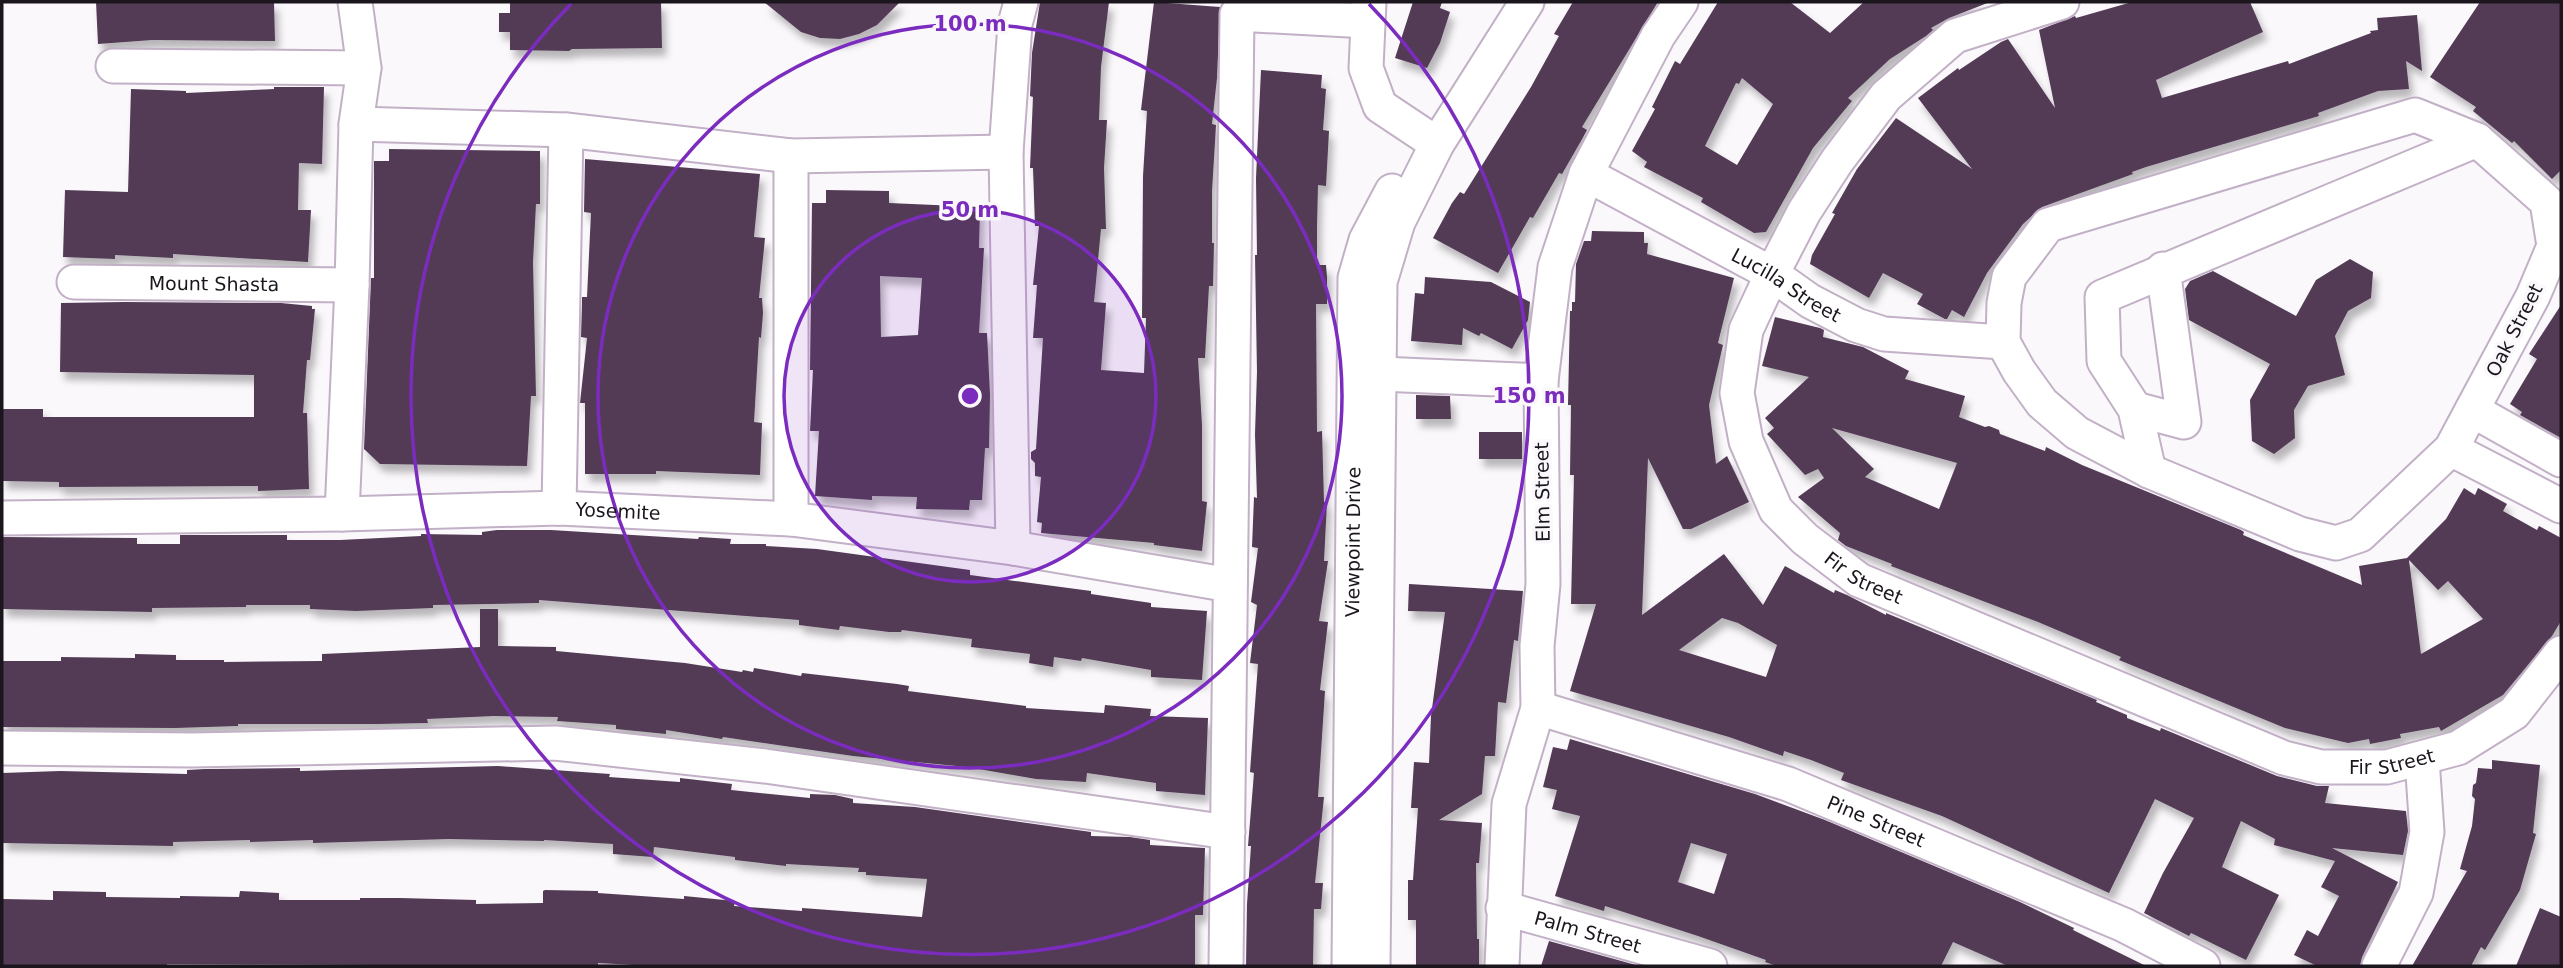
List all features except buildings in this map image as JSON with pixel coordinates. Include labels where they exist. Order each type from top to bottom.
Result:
[{"type":"street","points":[[342,514],[356,124],[364,68],[355,2]]},
{"type":"street","points":[[1013,548],[1006,152],[1015,24],[1021,2]]},
{"type":"street","name":"Viewpoint Drive","points":[[1373,966],[1380,282],[1398,222],[1437,144],[1527,2]]},
{"type":"street","name":"Elm Street","points":[[1502,966],[1510,804],[1538,708],[1537,646],[1543,584],[1541,381],[1555,267],[1586,174],[1658,36],[1681,2]]},
{"type":"street","name":"Fir Street","points":[[2062,2],[1955,36],[1886,96],[1837,161],[1804,212],[1746,330],[1737,393],[1746,441],[1776,510],[1805,539],[1859,580],[2284,758],[2321,767],[2387,767],[2458,748],[2514,713],[2561,653]]},
{"type":"street","points":[[1226,966],[1237,14],[1368,11],[1366,68],[1380,106],[1437,144]]},
{"type":"street","points":[[113,66],[364,68]]},
{"type":"street","name":"Oak Street","points":[[2415,115],[2477,140],[2547,202],[2554,246],[2533,296],[2451,449],[2360,536],[2336,543],[2300,534],[2149,471],[2077,433],[2042,403],[2019,371],[2003,342],[2004,303],[2009,277],[2048,225],[2415,115]]},
{"type":"street","points":[[356,124],[566,130],[791,156],[1006,152]]},
{"type":"street","points":[[559,508],[566,130]]},
{"type":"street","points":[[2149,471],[2135,409],[2104,361],[2102,297],[2477,140]]},
{"type":"street","name":"Viewpoint Drive","points":[[1349,966],[1354,278],[1366,240],[1398,179],[1437,144]]},
{"type":"street","points":[[791,156],[791,519]]},
{"type":"street","name":"Lucilla Street","points":[[1586,174],[1772,274],[1810,301],[1856,325],[1884,334],[2003,342]]},
{"type":"street","points":[[2135,409],[2183,422],[2163,270]]},
{"type":"street","name":"Mount Shasta","points":[[74,282],[352,285]]},
{"type":"street","points":[[1380,374],[1541,381]]},
{"type":"street","points":[[2472,410],[2561,460]]},
{"type":"street","points":[[2451,449],[2561,506]]},
{"type":"street","name":"Yosemite","points":[[2,518],[342,514],[559,508],[791,519],[1013,548],[1230,585]]},
{"type":"street","name":"Pine Street","points":[[1538,708],[1788,785],[2124,925],[2203,966]]},
{"type":"street","points":[[2,748],[192,750],[555,743],[765,766],[1228,832]]},
{"type":"street","points":[[2379,966],[2416,893],[2427,832],[2421,759]]},
{"type":"street","name":"Palm Street","points":[[1503,908],[1710,966]]}]
